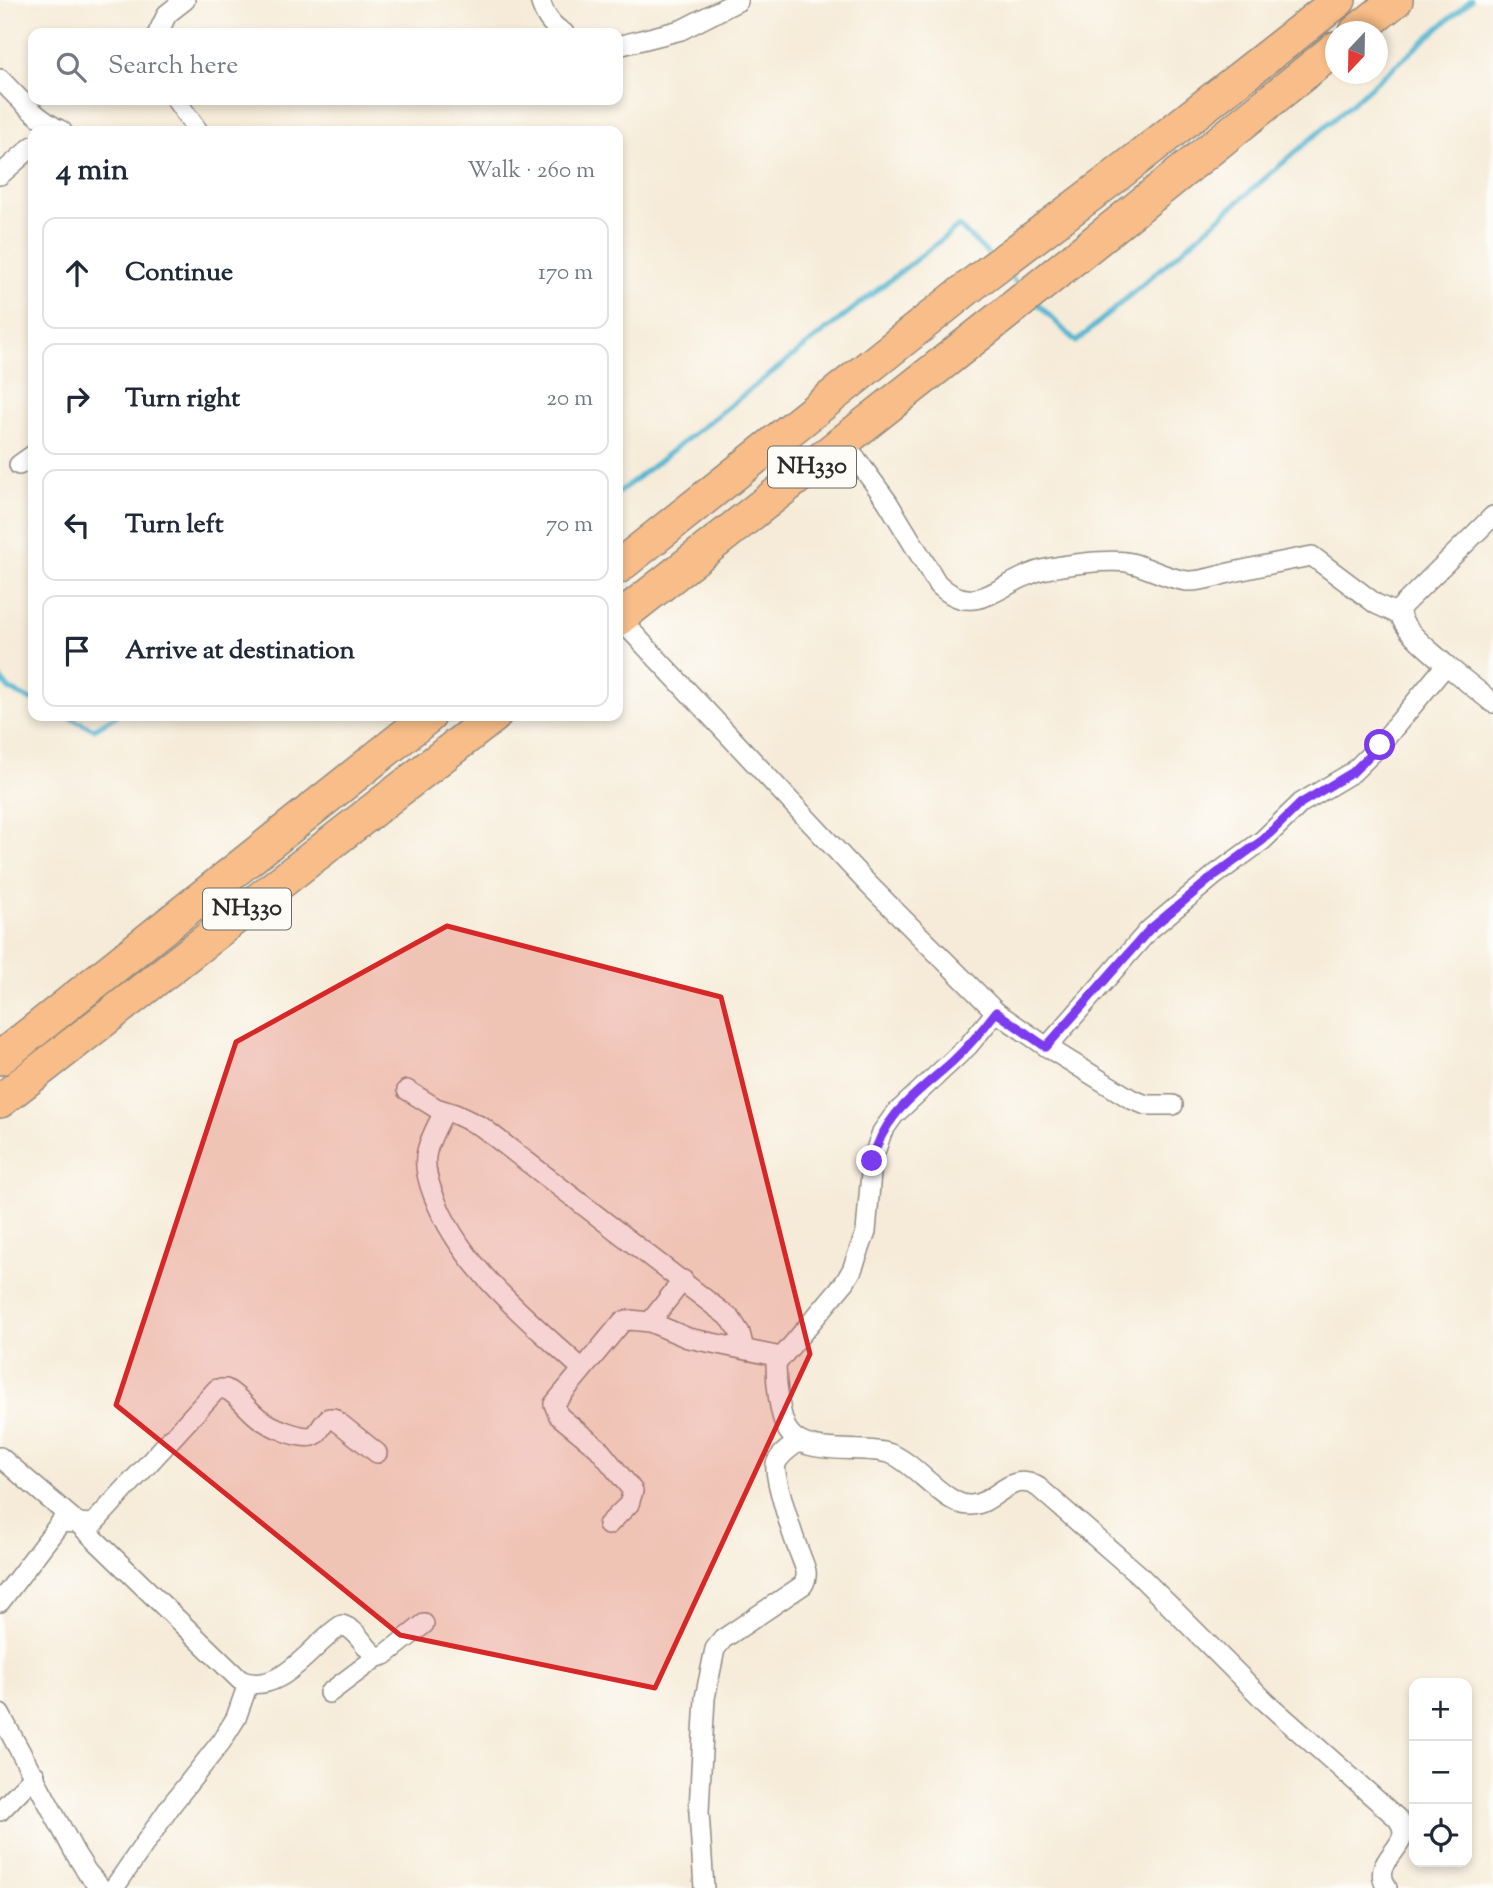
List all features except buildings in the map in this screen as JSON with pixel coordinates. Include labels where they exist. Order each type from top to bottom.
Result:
[{"type":"highway","name":"NH330","points":[[623,563],[978,280],[1041,234],[1339,0]]},
{"type":"highway","points":[[1370,21],[1396,0]]},
{"type":"highway","name":"NH330","points":[[623,616],[1005,314],[1325,56]]},
{"type":"highway","name":"NH330","points":[[0,1058],[423,721]]},
{"type":"highway","name":"NH330","points":[[0,1101],[488,721]]},
{"type":"street","points":[[160,28],[167,14],[185,0]]},
{"type":"street","points":[[540,0],[544,14],[556,28]]},
{"type":"street","points":[[623,45],[681,30],[738,1]]},
{"type":"street","points":[[0,79],[49,126]]},
{"type":"street","points":[[180,105],[194,126]]},
{"type":"street","points":[[0,175],[28,150]]},
{"type":"street","points":[[844,442],[887,500],[937,583],[946,592],[959,598],[972,601],[987,597],[1018,579],[1042,570],[1115,561],[1189,581],[1312,556],[1376,604],[1398,614]]},
{"type":"street","points":[[1493,516],[1401,607],[1398,614],[1406,628],[1493,703]]},
{"type":"street","points":[[623,623],[868,884],[996,1012],[1131,1100],[1146,1105],[1173,1105]]},
{"type":"street","points":[[1046,1047],[1149,930],[1215,875],[1263,840],[1301,803],[1353,772],[1380,745],[1446,664]]},
{"type":"street","points":[[996,1012],[968,1046],[894,1115],[882,1132],[872,1161],[866,1232],[852,1270],[845,1282],[776,1364],[784,1420],[789,1433],[813,1446],[875,1450],[891,1454],[915,1468],[951,1498],[969,1506],[978,1504],[1020,1481],[1028,1481],[1038,1487],[1138,1574],[1266,1702],[1404,1826],[1404,1835],[1381,1873],[1387,1888]]},
{"type":"street","points":[[407,1090],[444,1112],[469,1120],[495,1136],[683,1280],[731,1319],[740,1333],[744,1349]]},
{"type":"street","points":[[444,1112],[427,1151],[428,1181],[437,1205],[470,1259],[485,1277],[582,1368]]},
{"type":"street","points":[[650,1322],[683,1280]]},
{"type":"street","points":[[608,1525],[629,1504],[633,1491],[598,1448],[559,1416],[554,1404],[622,1322],[650,1322],[688,1338],[781,1357]]},
{"type":"street","points":[[0,1602],[61,1522],[93,1524],[217,1389],[232,1392],[256,1416],[270,1425],[309,1437],[318,1431],[328,1418],[333,1418],[377,1453]]},
{"type":"street","points":[[704,1888],[699,1812],[705,1698],[711,1665],[719,1642],[803,1585],[807,1579],[807,1569],[778,1485],[775,1468],[784,1452],[800,1441]]},
{"type":"street","points":[[0,1457],[79,1524],[240,1680],[248,1684],[278,1678],[342,1625],[355,1631],[377,1657]]},
{"type":"street","points":[[329,1693],[424,1624]]},
{"type":"street","points":[[114,1888],[172,1804],[221,1742],[236,1718],[248,1684]]},
{"type":"street","points":[[0,1714],[75,1853],[101,1888]]},
{"type":"street","points":[[0,1811],[35,1775]]},
{"type":"highlighted area","points":[[447,926],[721,997],[810,1354],[655,1688],[400,1635],[116,1405],[236,1042]]},
{"type":"waterway","points":[[1036,302],[1076,342],[1471,0]]},
{"type":"waterway","points":[[623,489],[959,226],[990,256]]},
{"type":"waterway","points":[[1006,273],[1022,288]]},
{"type":"waterway","points":[[0,678],[9,689],[28,698]]},
{"type":"waterway","points":[[77,721],[94,729],[108,721]]},
{"type":"route","points":[[872,1161],[882,1132],[894,1115],[968,1046],[996,1012],[1046,1047],[1149,930],[1215,875],[1263,840],[1301,803],[1353,772],[1380,745]]}]
